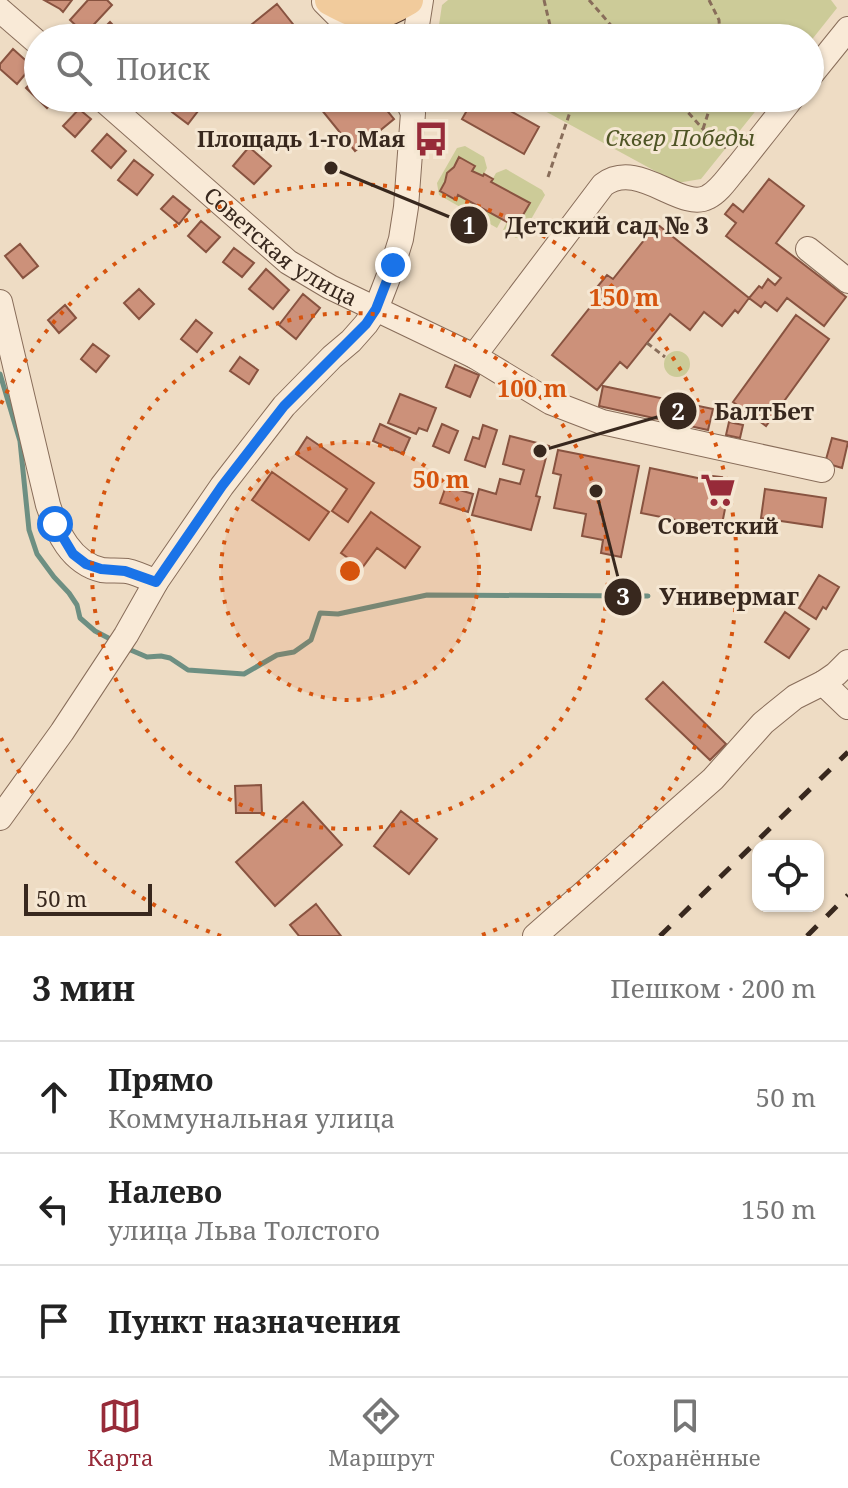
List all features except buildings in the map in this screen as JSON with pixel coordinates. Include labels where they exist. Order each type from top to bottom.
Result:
[{"type":"main road","points":[[330,0],[366,16],[389,11],[408,0]]},
{"type":"street","points":[[322,0],[346,24]]},
{"type":"street","points":[[417,24],[421,0]]},
{"type":"street","points":[[0,10],[24,31]]},
{"type":"street","points":[[824,59],[846,32]]},
{"type":"street","name":"Советская улица","points":[[117,112],[288,262],[330,287],[474,356],[527,389],[575,413],[602,422],[822,470]]},
{"type":"street","points":[[0,818],[62,732],[120,644],[156,582],[222,486],[284,406],[351,341],[376,309],[401,239],[406,207],[411,112]]},
{"type":"street","points":[[474,356],[603,185],[619,176],[689,198],[704,199],[717,190],[781,112]]},
{"type":"street","points":[[808,249],[848,281]]},
{"type":"street","points":[[0,302],[55,524],[73,554],[86,564],[125,571],[156,582]]},
{"type":"street","points":[[535,936],[713,779],[763,723],[795,697],[836,674],[848,662]]},
{"type":"street","points":[[823,683],[848,707]]},
{"type":"path","points":[[544,0],[550,24]]},
{"type":"path","points":[[589,0],[610,24]]},
{"type":"path","points":[[709,0],[719,24]]},
{"type":"path","points":[[548,177],[570,112]]},
{"type":"path","points":[[688,112],[741,161]]},
{"type":"path","points":[[703,129],[708,112]]},
{"type":"path","points":[[647,343],[665,357]]},
{"type":"green space","points":[[448,0],[831,0],[837,8],[824,24],[439,24],[442,5]]},
{"type":"green space","name":"Сквер Победы","points":[[547,112],[755,112],[701,179],[677,183]]},
{"type":"green space","points":[[465,146],[484,157],[487,168],[483,176],[472,171],[475,166],[459,157],[446,176],[447,184],[455,199],[458,195],[502,219],[497,228],[439,195],[437,183],[457,148]]},
{"type":"green space","points":[[506,169],[542,190],[545,195],[522,235],[516,238],[503,230],[507,222],[516,227],[529,203],[491,182],[496,173]]},
{"type":"green space","points":[[677,351],[686,355],[690,364],[686,373],[677,377],[668,373],[664,364],[668,355]]},
{"type":"waterway","points":[[0,374],[20,441],[29,530],[37,554],[69,593],[77,605],[80,618],[114,641]]},
{"type":"waterway","points":[[126,648],[147,657],[170,658],[188,670],[244,674],[277,655],[294,652],[311,640],[320,613],[338,614],[427,595],[648,596]]},
{"type":"railway","points":[[660,936],[848,752]]},
{"type":"railway","points":[[807,936],[848,895]]},
{"type":"place","name":"Площадь 1-го Мая","points":[[431,139]]},
{"type":"place","name":"Детский сад № 3","points":[[331,168]]},
{"type":"place","name":"БалтБет","points":[[540,451]]},
{"type":"place","name":"Советский","points":[[718,490]]},
{"type":"place","name":"Универмаг","points":[[596,491]]},
{"type":"route","points":[[55,524],[73,554],[86,564],[138,574],[156,582],[222,486],[284,406],[366,324],[376,309],[393,265]]}]
